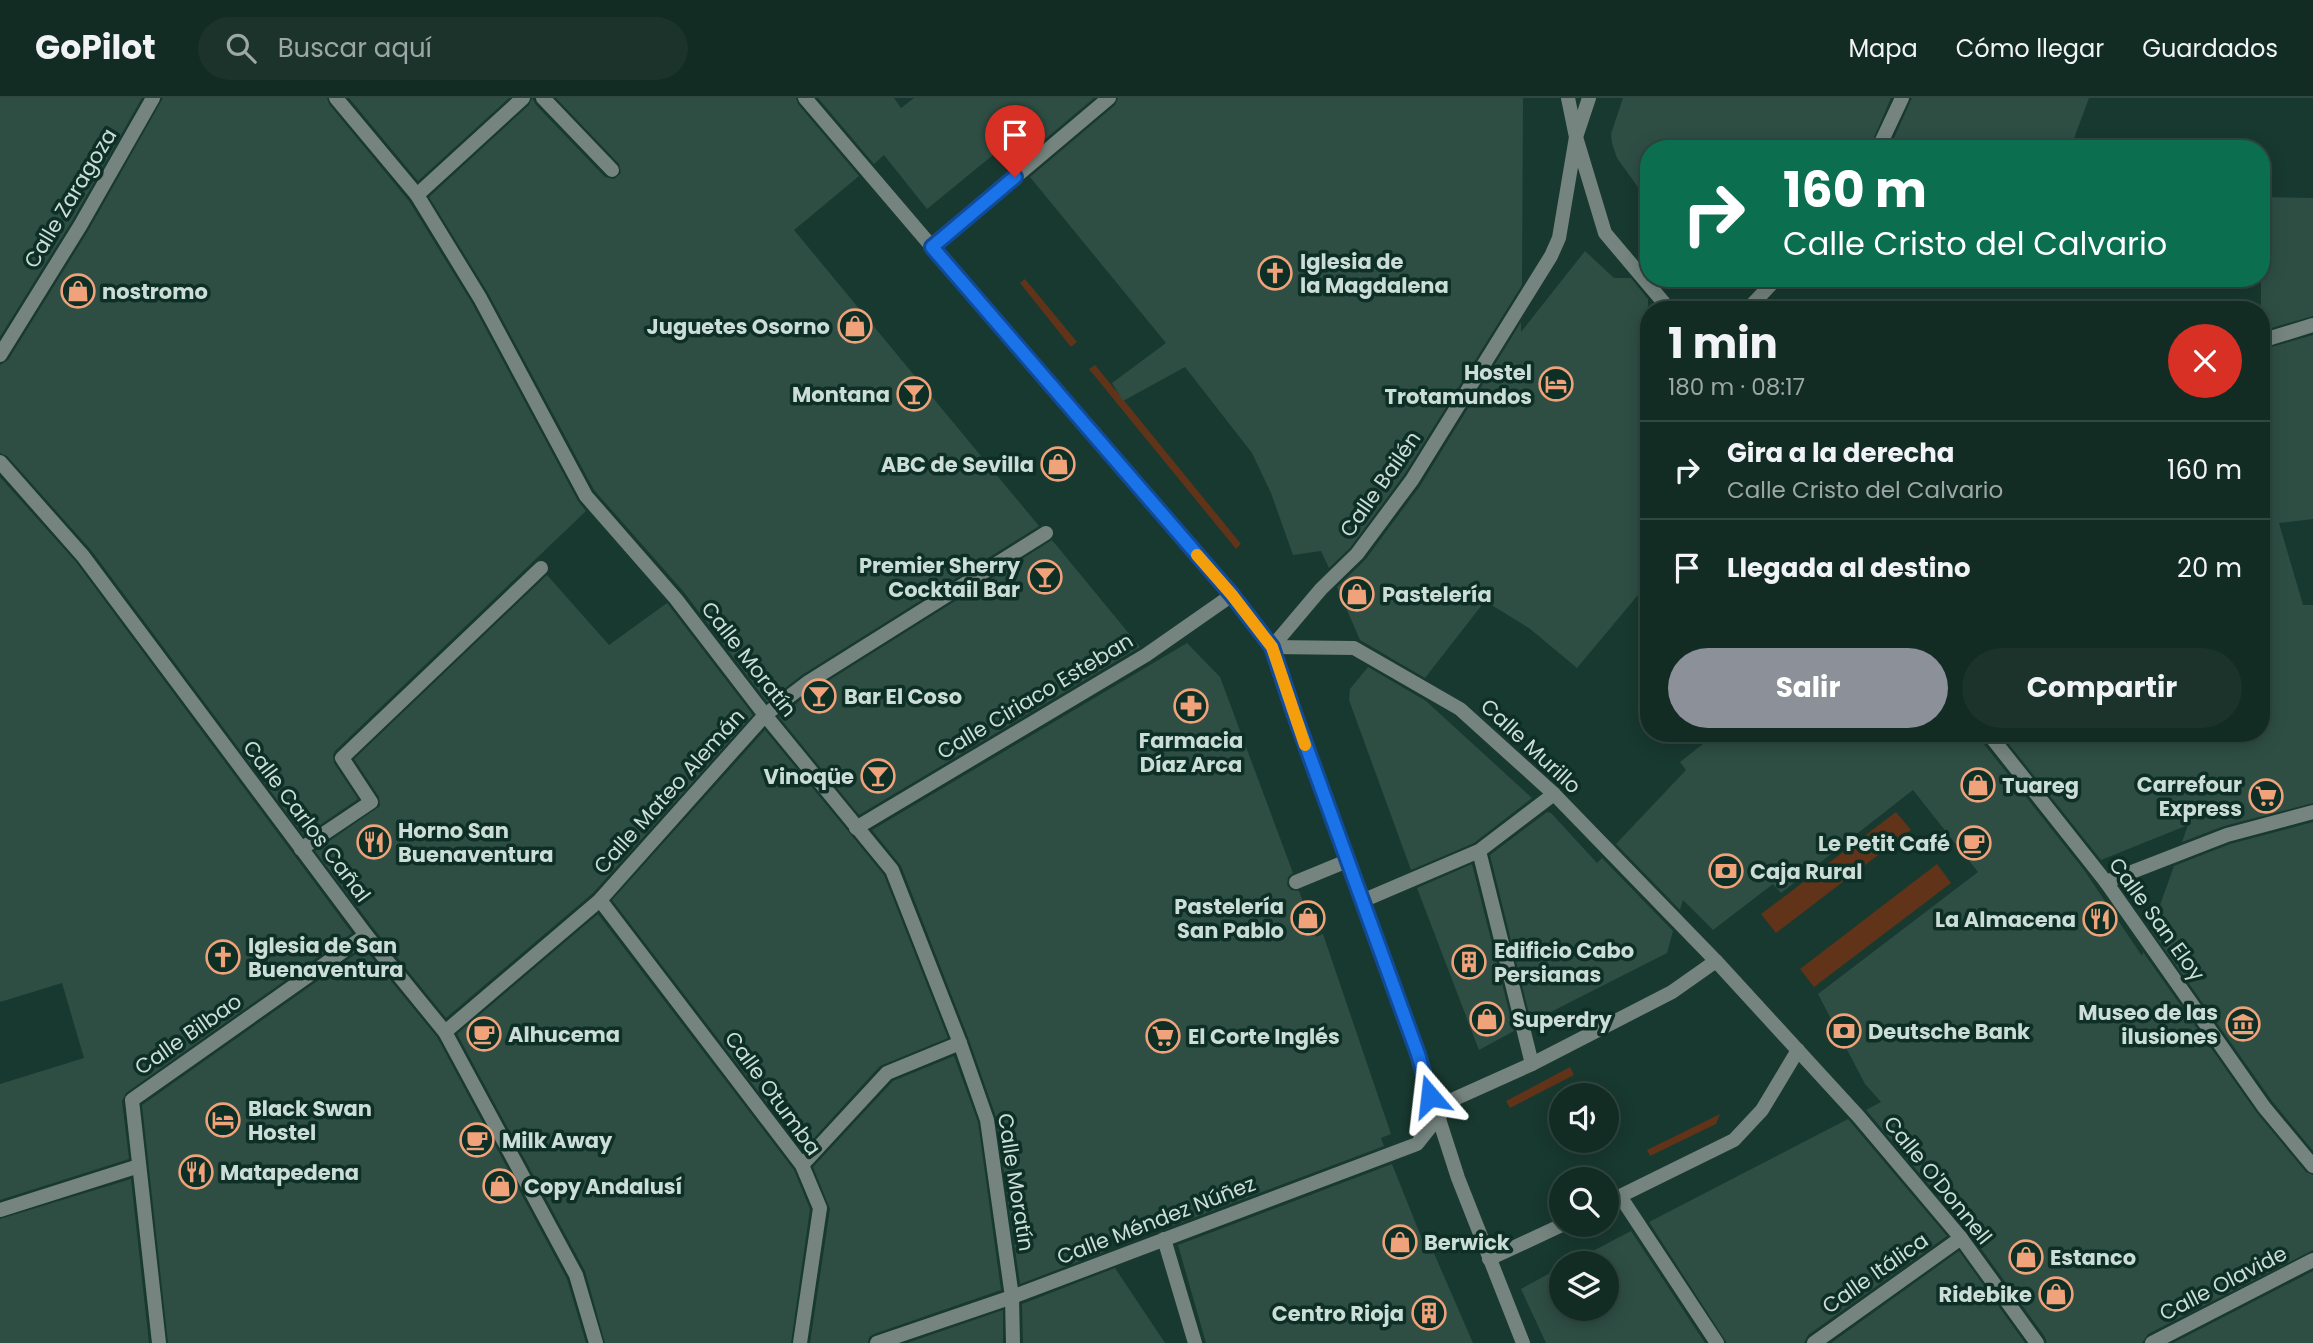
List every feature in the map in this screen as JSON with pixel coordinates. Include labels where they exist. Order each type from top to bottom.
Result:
[{"type":"street","name":"Calle Zaragoza","points":[[0,355],[80,226],[153,98]]},
{"type":"street","name":"Calle Moratín","points":[[336,98],[417,195],[480,298],[586,496],[676,599],[765,715],[892,870],[960,1043],[987,1120],[1012,1297],[1013,1343]]},
{"type":"street","points":[[417,195],[523,98]]},
{"type":"street","points":[[543,98],[612,170]]},
{"type":"street","points":[[805,98],[1232,595],[1272,647],[1418,1054],[1437,1117],[1523,1343]]},
{"type":"street","points":[[932,247],[1108,98]]},
{"type":"street","points":[[1568,98],[1576,137],[1605,233],[1640,274]]},
{"type":"street","name":"Calle Bailén","points":[[1272,647],[1321,589],[1357,555],[1412,480],[1550,256],[1559,238],[1576,137],[1589,98]]},
{"type":"street","points":[[1882,140],[1902,98]]},
{"type":"street","points":[[1651,287],[1662,301]]},
{"type":"street","points":[[1755,301],[1769,287]]},
{"type":"street","points":[[2270,338],[2313,324]]},
{"type":"street","name":"Calle Carlos Cañal","points":[[0,462],[83,556],[366,935],[445,1032],[576,1275],[596,1343]]},
{"type":"street","name":"Calle Mateo Alemán","points":[[445,1032],[600,900],[765,715],[807,683],[1046,533]]},
{"type":"street","points":[[302,849],[371,802],[342,758],[541,568]]},
{"type":"street","name":"Calle Ciriaco Esteban","points":[[856,828],[1146,655],[1232,595]]},
{"type":"street","name":"Calle Murillo","points":[[1272,647],[1354,648],[1460,709],[1554,794],[1716,961],[1798,1051]]},
{"type":"street","name":"Calle San Eloy","points":[[1993,742],[2014,779],[2106,882],[2264,1107],[2313,1166]]},
{"type":"street","points":[[1362,901],[1479,851],[1554,794]]},
{"type":"street","points":[[2106,882],[2227,835],[2313,812]]},
{"type":"street","points":[[1479,851],[1532,1064]]},
{"type":"street","points":[[1296,882],[1347,861]]},
{"type":"street","name":"Calle Otumba","points":[[600,900],[802,1164],[820,1208],[800,1343]]},
{"type":"street","name":"Calle Bilbao","points":[[159,1343],[132,1100],[366,935]]},
{"type":"street","name":"Calle Méndez Núñez","points":[[877,1343],[1012,1297],[1417,1144],[1452,1100],[1532,1064],[1672,992],[1716,961]]},
{"type":"street","points":[[802,1164],[887,1073],[960,1043]]},
{"type":"street","points":[[1619,1196],[1734,1140],[1762,1110],[1798,1051]]},
{"type":"street","name":"Calle O'Donnell","points":[[1798,1051],[1961,1238],[2037,1343]]},
{"type":"street","points":[[0,1210],[139,1166]]},
{"type":"street","points":[[1619,1207],[1717,1343]]},
{"type":"street","points":[[1489,1259],[1549,1231]]},
{"type":"street","name":"Calle Itálica","points":[[1814,1343],[1961,1238]]},
{"type":"street","points":[[1164,1239],[1195,1343]]},
{"type":"street","name":"Calle Olavide","points":[[2152,1343],[2313,1260]]},
{"type":"shaded area","points":[[1025,279],[1077,342],[1071,347],[1020,283]]},
{"type":"shaded area","points":[[1095,365],[1241,544],[1236,549],[1089,369]]},
{"type":"shaded area","points":[[1896,812],[1911,830],[1776,933],[1761,914]]},
{"type":"shaded area","points":[[1937,864],[1951,883],[1814,987],[1800,969]]},
{"type":"shaded area","points":[[1570,1067],[1574,1075],[1558,1083],[1549,1083],[1549,1088],[1510,1108],[1506,1101]]},
{"type":"shaded area","points":[[1720,1114],[1716,1124],[1650,1156],[1647,1150]]},
{"type":"building","points":[[0,98],[142,98],[72,221],[0,337]]},
{"type":"building","points":[[163,98],[327,98],[329,104],[409,201],[472,303],[578,501],[586,511],[335,751],[334,763],[358,799],[304,836],[91,550],[7,456],[0,453],[0,365],[8,360],[88,231]]},
{"type":"building","points":[[349,98],[509,98],[418,181]]},
{"type":"building","points":[[532,98],[605,177],[614,179],[621,173],[619,164],[556,98],[796,98],[798,104],[859,176],[794,230],[1039,526],[802,675],[767,702],[683,591],[594,490],[488,293],[429,197],[529,105]]},
{"type":"building","points":[[818,98],[894,98],[901,108],[914,98],[1094,98],[1018,162],[1004,146],[927,209],[884,155],[874,164]]},
{"type":"building","points":[[1118,98],[1523,98],[1522,285],[1404,475],[1350,548],[1329,568],[1321,551],[1293,555],[1271,493],[1252,453],[1185,367],[1123,401],[1112,383],[1166,343],[1030,177],[1115,105]]},
{"type":"building","points":[[1623,98],[1891,98],[1873,140],[1640,140],[1640,190],[1617,158],[1611,134]]},
{"type":"building","points":[[1912,98],[2089,98],[2073,140],[1893,140]]},
{"type":"building","points":[[2270,197],[2313,198],[2313,316],[2270,328],[2270,301],[2261,301],[2261,287],[2270,287]]},
{"type":"building","points":[[1585,251],[1614,278],[1631,278],[1648,299],[1640,301],[1640,593],[1577,668],[1529,628],[1485,601],[1425,678],[1360,640],[1337,587],[1365,560],[1420,486],[1521,322],[1521,332]]},
{"type":"building","points":[[2313,335],[2313,519],[2279,523],[2303,605],[2313,605],[2313,803],[2224,826],[2182,842],[2188,825],[2101,860],[2007,742],[2270,742],[2270,347]]},
{"type":"building","points":[[0,477],[76,562],[352,933],[126,1093],[122,1101],[129,1159],[0,1200],[0,1084],[84,1058],[62,983],[0,1002]]},
{"type":"building","points":[[1052,540],[1140,647],[859,815],[779,717],[812,691]]},
{"type":"building","points":[[547,575],[609,645],[667,603],[753,715],[593,893],[446,1018],[315,851],[380,806],[379,797],[354,759]]},
{"type":"building","name":"El Corte Inglés","points":[[1187,643],[1220,677],[1293,873],[1288,877],[1287,885],[1291,890],[1299,891],[1316,937],[1323,934],[1391,1134],[1381,1138],[1384,1146],[1172,1226],[1169,1216],[1097,1242],[1104,1252],[1020,1284],[996,1117],[901,866],[872,830]]},
{"type":"building","points":[[1368,667],[1426,701],[1532,798],[1474,843],[1411,870],[1349,700],[1350,689]]},
{"type":"building","points":[[765,730],[884,875],[948,1038],[880,1066],[803,1150],[612,900]]},
{"type":"building","points":[[1706,742],[1982,742],[2084,870],[2142,956],[2143,952],[2257,1113],[2306,1172],[2313,1175],[2313,1250],[2148,1334],[2142,1343],[2047,1343],[1969,1232],[1866,1110],[1881,1102],[1865,1084],[1818,994],[1978,872],[1913,790],[1781,893],[1773,884],[1713,930],[1683,900],[1680,910],[1616,844],[1686,770],[1680,762]]},
{"type":"building","points":[[1547,812],[1551,813],[1597,863],[1602,858],[1673,931],[1667,953],[1531,1022],[1490,855]]},
{"type":"building","points":[[2313,822],[2313,1151],[2272,1101],[2151,930],[2174,866],[2230,844]]},
{"type":"building","name":"Edificio Cabo Persianas","points":[[1472,864],[1514,1031],[1479,1050],[1417,888]]},
{"type":"building","points":[[598,914],[794,1170],[810,1209],[791,1343],[605,1343],[585,1271],[457,1034]]},
{"type":"building","points":[[364,948],[437,1037],[567,1279],[586,1343],[168,1343],[142,1105]]},
{"type":"building","points":[[954,1056],[978,1122],[1001,1290],[874,1334],[869,1337],[868,1343],[810,1343],[830,1209],[813,1167],[893,1081]]},
{"type":"building","points":[[1848,1119],[1947,1236],[1808,1335],[1804,1343],[1727,1343],[1649,1222]]},
{"type":"building","points":[[1392,1164],[1428,1254],[1433,1251],[1473,1343],[1206,1343],[1178,1245]]},
{"type":"building","points":[[131,1179],[149,1343],[0,1343],[0,1219]]},
{"type":"building","points":[[1631,1231],[1705,1343],[1546,1343],[1521,1289],[1549,1274],[1549,1321],[1619,1321],[1619,1251],[1593,1251]]},
{"type":"building","points":[[1959,1251],[2025,1343],[1831,1343]]},
{"type":"building","points":[[1115,1268],[1165,1343],[1023,1343],[1022,1304]]},
{"type":"building","points":[[2313,1271],[2313,1343],[2173,1343]]},
{"type":"building","points":[[1003,1310],[1003,1343],[907,1343]]},
{"type":"slow traffic","points":[[1197,555],[1272,647],[1305,745]]},
{"type":"place","name":"Iglesia de la Magdalena","points":[[1275,273]]},
{"type":"place","name":"nostromo","points":[[78,291]]},
{"type":"place","name":"Juguetes Osorno","points":[[855,326]]},
{"type":"place","name":"Hostel Trotamundos","points":[[1556,384]]},
{"type":"place","name":"Montana","points":[[914,394]]},
{"type":"place","name":"ABC de Sevilla","points":[[1058,464]]},
{"type":"place","name":"Premier Sherry Cocktail Bar","points":[[1045,577]]},
{"type":"place","name":"Pastelería","points":[[1357,594]]},
{"type":"place","name":"Bar El Coso","points":[[819,696]]},
{"type":"place","name":"Farmacia Díaz Arca","points":[[1191,706]]},
{"type":"place","name":"Vinoqüe","points":[[878,776]]},
{"type":"place","name":"Tuareg","points":[[1978,785]]},
{"type":"place","name":"Carrefour Express","points":[[2266,796]]},
{"type":"place","name":"Horno San Buenaventura","points":[[374,842]]},
{"type":"place","name":"Le Petit Café","points":[[1974,843]]},
{"type":"place","name":"Caja Rural","points":[[1726,871]]},
{"type":"place","name":"Pastelería San Pablo","points":[[1308,918]]},
{"type":"place","name":"La Almacena","points":[[2100,919]]},
{"type":"place","name":"Iglesia de San Buenaventura","points":[[223,957]]},
{"type":"place","name":"Edificio Cabo Persianas","points":[[1469,962]]},
{"type":"place","name":"Superdry","points":[[1487,1019]]},
{"type":"place","name":"Museo de las ilusiones","points":[[2243,1024]]},
{"type":"place","name":"Deutsche Bank","points":[[1844,1031]]},
{"type":"place","name":"Alhucema","points":[[484,1034]]},
{"type":"place","name":"El Corte Inglés","points":[[1163,1036]]},
{"type":"place","name":"Black Swan Hostel","points":[[223,1120]]},
{"type":"place","name":"Milk Away","points":[[477,1140]]},
{"type":"place","name":"Matapedena","points":[[196,1172]]},
{"type":"place","name":"Copy Andalusí","points":[[500,1186]]},
{"type":"place","name":"Berwick","points":[[1400,1242]]},
{"type":"place","name":"Estanco","points":[[2026,1257]]},
{"type":"place","name":"Ridebike","points":[[2056,1294]]},
{"type":"place","name":"Centro Rioja","points":[[1429,1313]]},
{"type":"route","points":[[1015,177],[932,247],[1232,595],[1272,647],[1418,1054],[1430,1096]]}]
